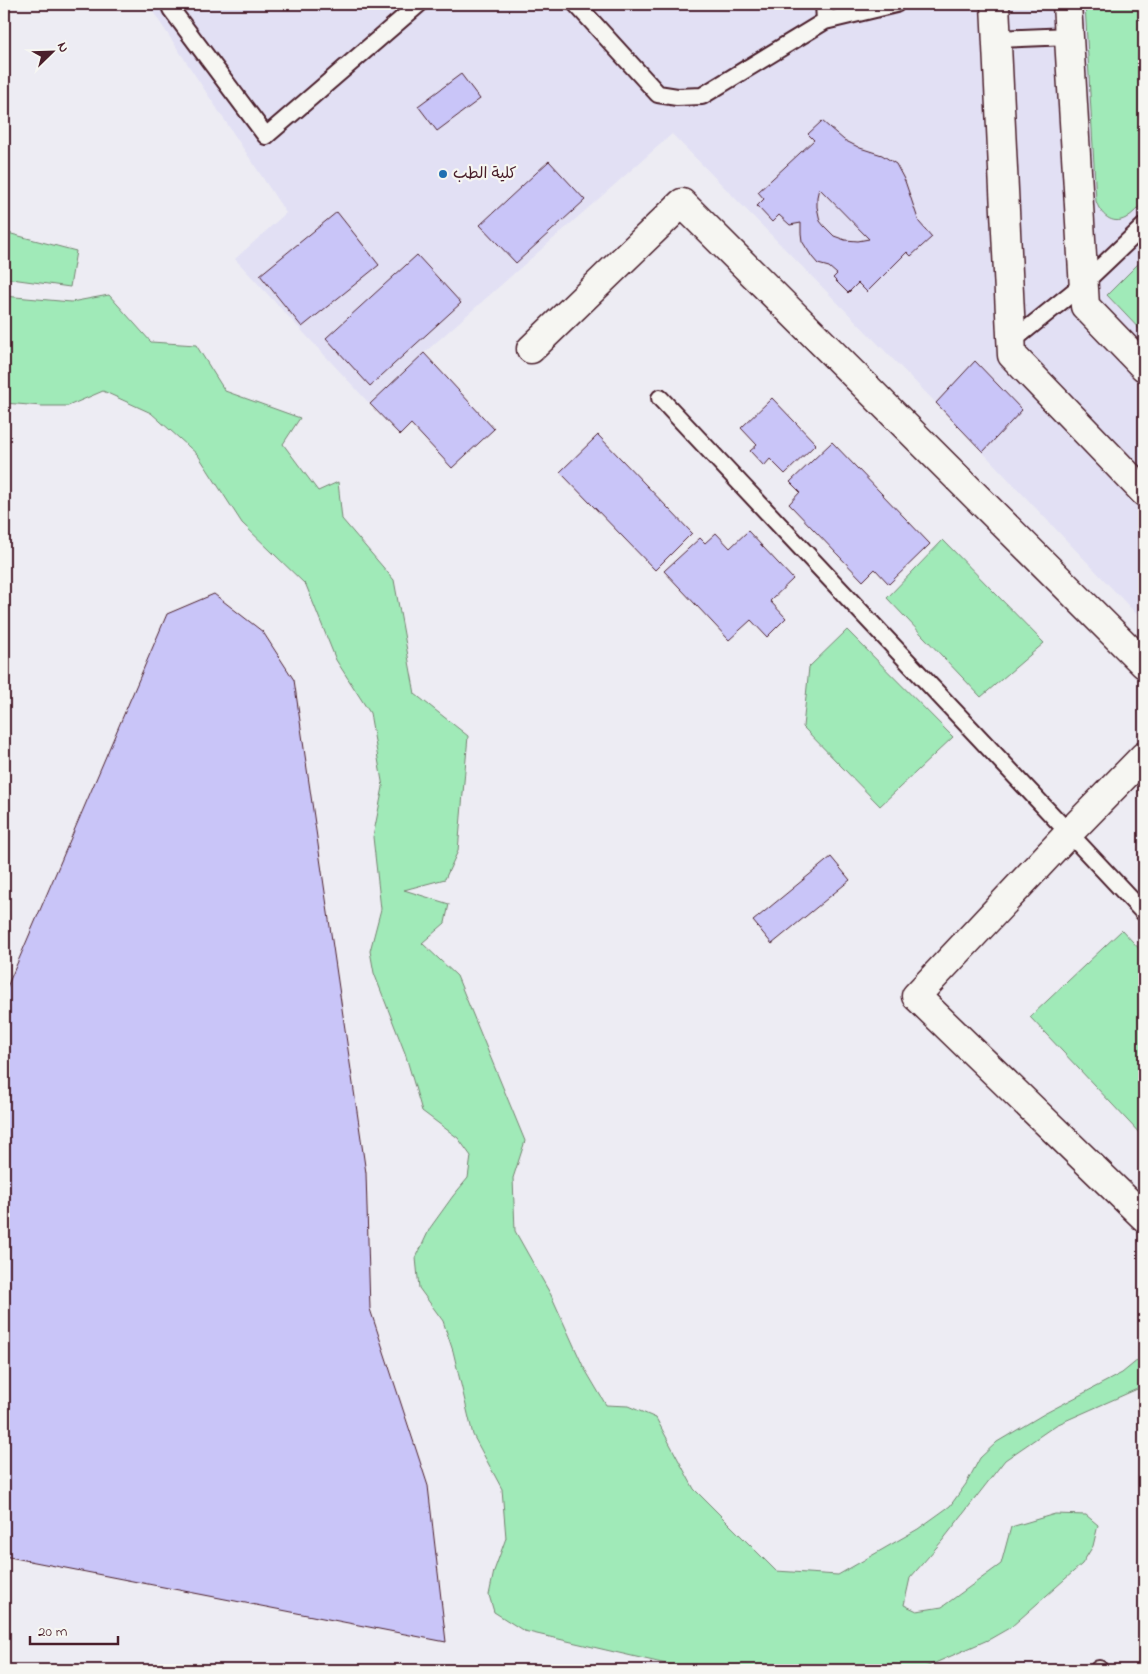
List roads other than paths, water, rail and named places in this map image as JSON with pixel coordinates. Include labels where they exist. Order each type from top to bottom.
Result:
[{"type":"street","points":[[995,4],[1012,356],[1144,492]]},
{"type":"street","points":[[1067,4],[1085,306],[1144,367]]},
{"type":"street","points":[[531,349],[682,203],[1144,664]]},
{"type":"street","points":[[1144,756],[916,996],[1144,1217]]},
{"type":"lane","points":[[172,5],[266,136],[419,4]]},
{"type":"lane","points":[[576,4],[658,94],[677,97],[702,96],[825,21],[896,4]]},
{"type":"lane","points":[[824,4],[825,21]]},
{"type":"lane","points":[[997,40],[1069,36]]},
{"type":"lane","points":[[1011,342],[1084,284],[1144,226]]},
{"type":"lane","points":[[660,398],[1144,912]]},
{"type":"place","name":"كلية الطب","points":[[443,174]]}]
